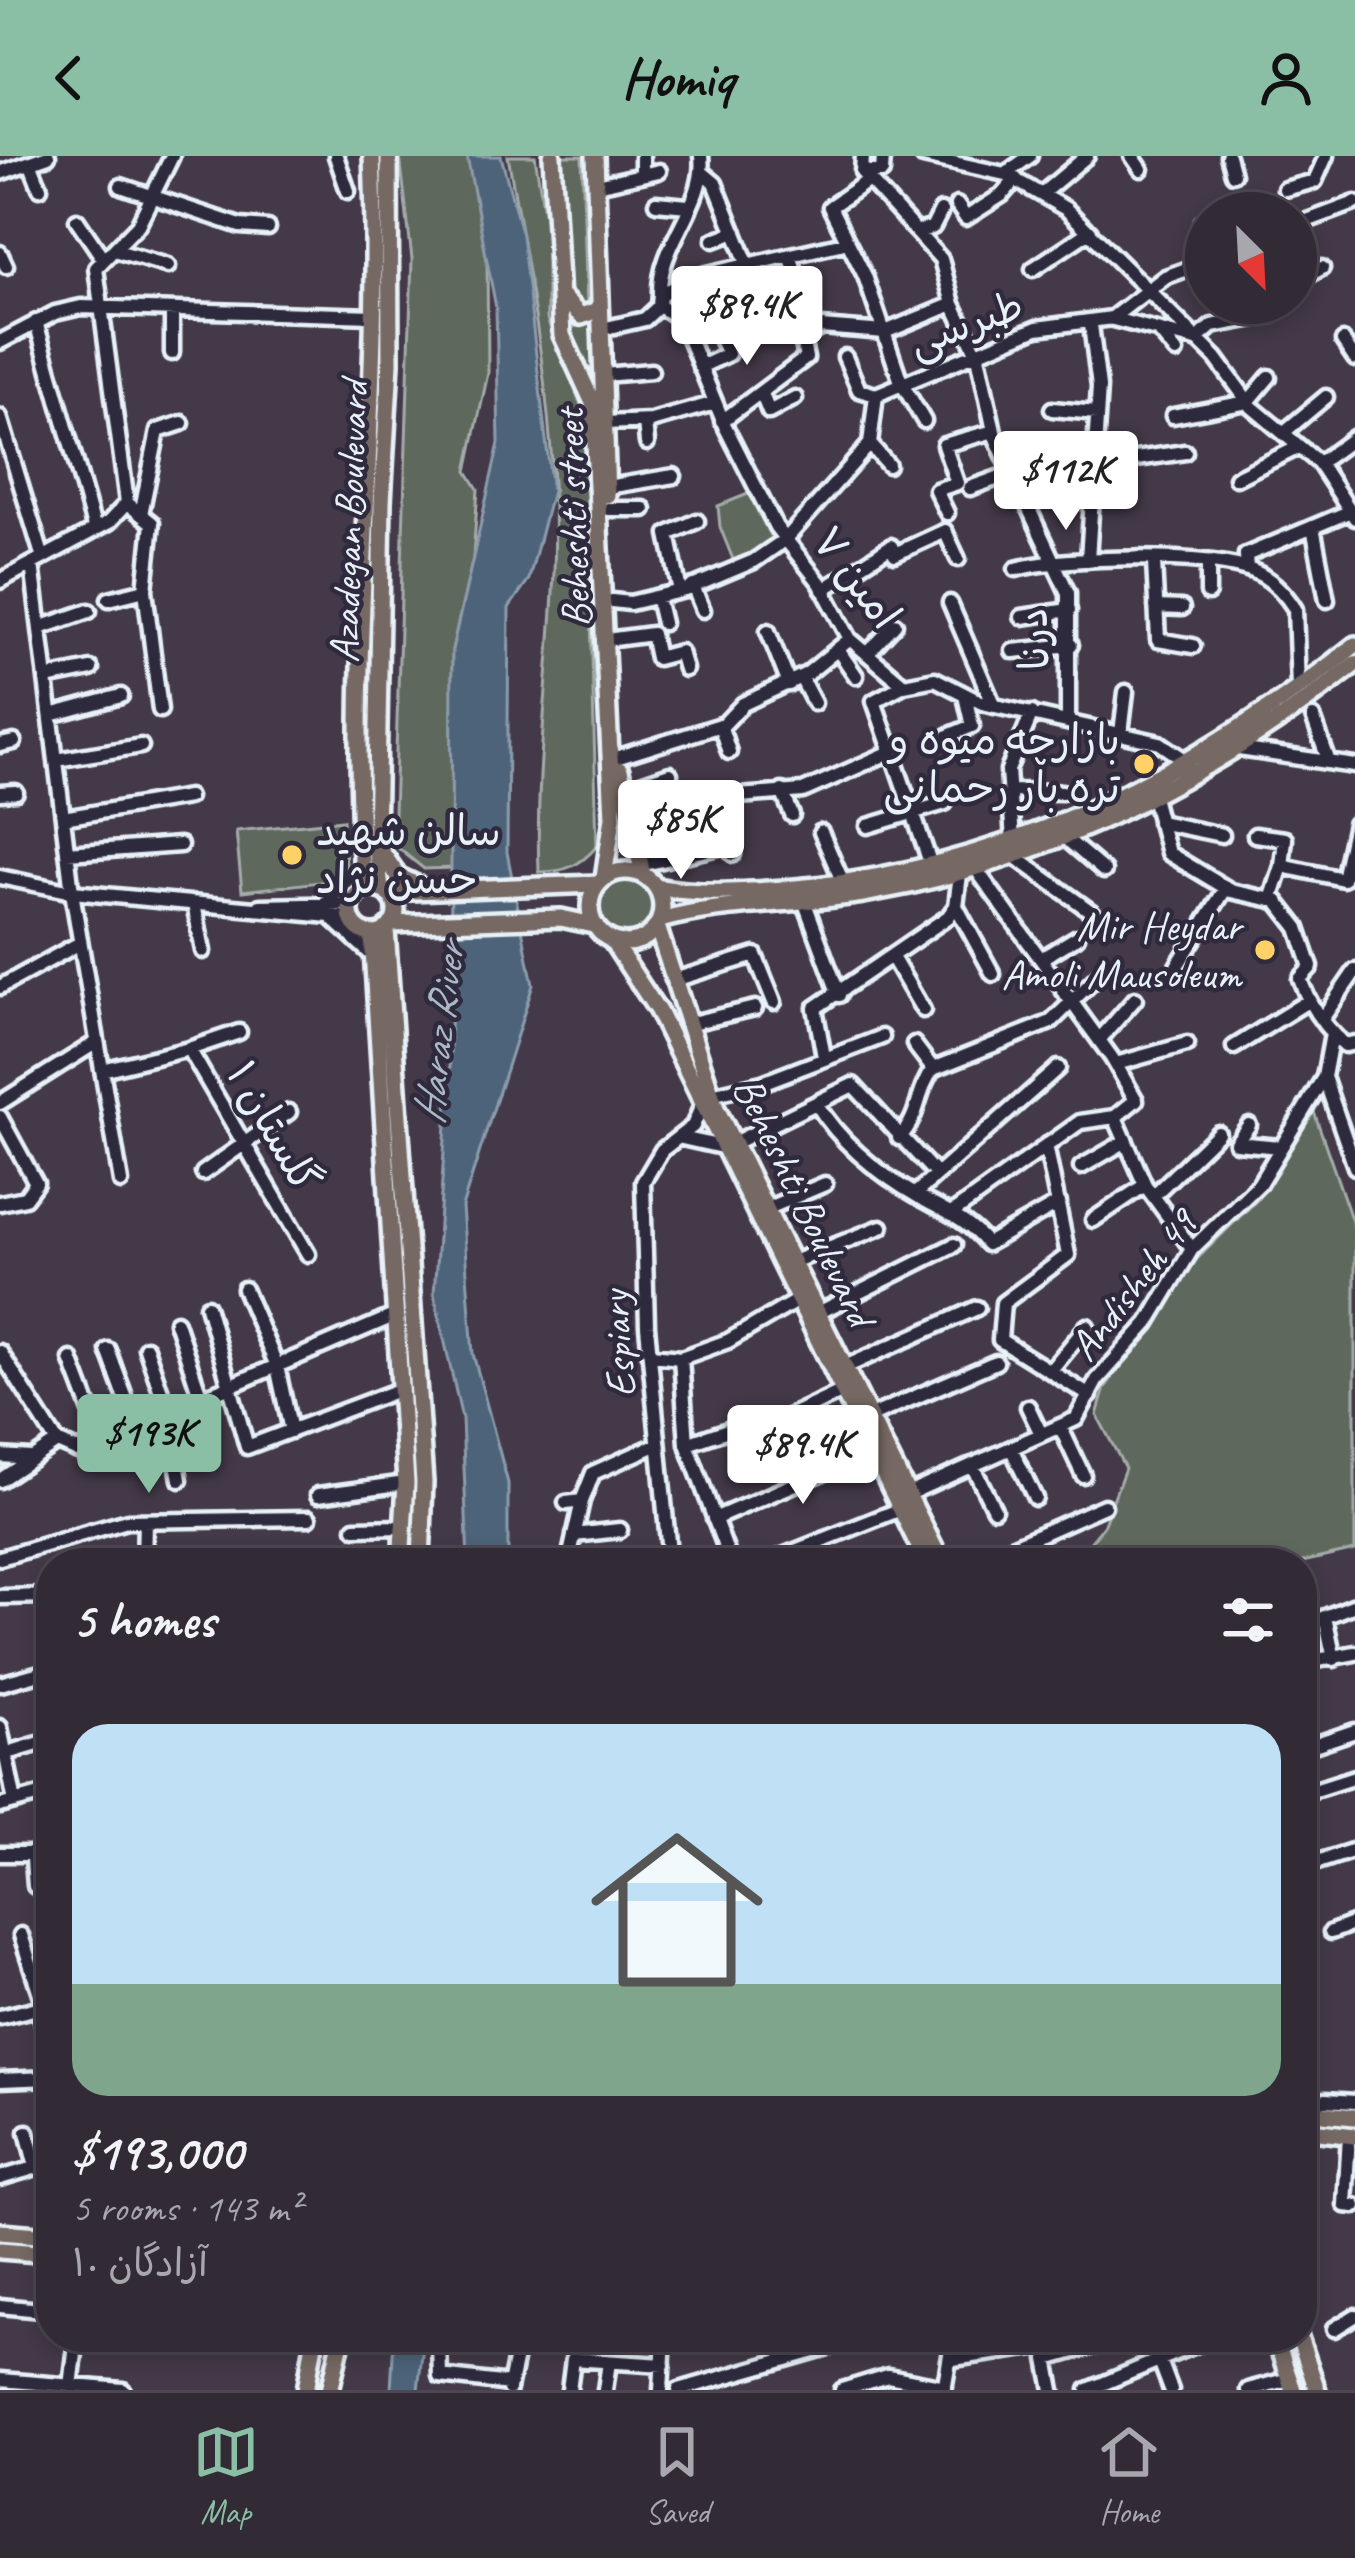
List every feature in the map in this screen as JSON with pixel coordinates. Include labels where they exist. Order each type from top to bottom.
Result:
[{"type":"main road","name":"Azadegan Boulevard","points":[[372,156],[373,569],[358,811],[362,865],[377,890]]},
{"type":"main road","name":"Azadegan Boulevard","points":[[373,569],[391,363],[389,156]]},
{"type":"main road","name":"Beheshti street","points":[[595,156],[619,757],[631,828],[646,876]]},
{"type":"main road","points":[[552,157],[561,290],[574,314],[588,316],[601,309]]},
{"type":"main road","name":"Beheshti street","points":[[561,290],[562,334],[592,403],[613,817],[600,881]]},
{"type":"main road","name":"Azadegan Boulevard","points":[[372,601],[377,890]]},
{"type":"main road","points":[[1355,645],[1298,688],[1185,760],[1103,806],[1013,848],[968,872],[934,873],[704,894],[623,871],[600,881],[560,887],[377,890],[351,911],[359,929],[561,918],[593,925],[612,941],[632,943],[658,923],[693,910],[805,903],[934,873],[1013,848],[1063,836],[1153,797],[1355,664]]},
{"type":"main road","points":[[376,841],[398,876],[428,889]]},
{"type":"main road","points":[[646,876],[658,923]]},
{"type":"main road","points":[[593,925],[589,904],[600,881]]},
{"type":"main road","points":[[377,890],[395,907],[373,955],[424,1482],[422,1548]]},
{"type":"main road","points":[[388,965],[405,937],[430,923]]},
{"type":"main road","name":"Beheshti Boulevard","points":[[658,923],[706,1100]]},
{"type":"main road","points":[[383,929],[392,1146]]},
{"type":"main road","name":"Beheshti Boulevard","points":[[612,941],[706,1100],[872,1451],[932,1548]]},
{"type":"main road","name":"Beheshti Boulevard","points":[[728,1145],[766,1209],[869,1417],[921,1548]]},
{"type":"main road","points":[[394,1174],[406,1483],[402,1548]]},
{"type":"main road","points":[[1317,2113],[1355,2117]]},
{"type":"main road","points":[[1317,2133],[1352,2136]]},
{"type":"main road","points":[[0,2232],[36,2235]]},
{"type":"main road","points":[[0,2250],[36,2253]]},
{"type":"main road","points":[[306,2390],[312,2352]]},
{"type":"main road","points":[[330,2390],[338,2352]]},
{"type":"main road","points":[[1280,2352],[1291,2384]]},
{"type":"main road","points":[[1304,2352],[1317,2390]]},
{"type":"street","points":[[0,173],[48,156]]},
{"type":"street","points":[[160,710],[146,590],[152,523],[128,503],[96,268],[154,197],[172,156]]},
{"type":"street","points":[[336,156],[348,190]]},
{"type":"street","points":[[641,174],[642,156]]},
{"type":"street","points":[[660,300],[665,254],[703,173],[701,156]]},
{"type":"street","points":[[862,156],[866,176],[941,259],[958,255]]},
{"type":"street","points":[[883,156],[882,172],[866,176],[830,207],[844,243],[865,276],[901,382],[924,421]]},
{"type":"street","points":[[923,156],[970,161],[1044,191],[1090,231],[1144,292],[1196,340],[1248,402],[1319,463],[1353,514],[1246,555],[1247,569]]},
{"type":"street","points":[[957,205],[966,218],[1002,195],[1010,176],[1030,156]]},
{"type":"street","points":[[1044,191],[1087,156]]},
{"type":"street","points":[[1132,156],[1142,169]]},
{"type":"street","points":[[1228,156],[1233,174]]},
{"type":"street","points":[[1285,189],[1315,181],[1326,156]]},
{"type":"street","points":[[29,162],[40,188]]},
{"type":"street","points":[[597,185],[659,171]]},
{"type":"street","points":[[703,173],[715,183],[746,262]]},
{"type":"street","points":[[121,186],[240,226],[268,228]]},
{"type":"street","points":[[656,203],[688,206]]},
{"type":"street","points":[[1317,217],[1355,203]]},
{"type":"street","points":[[918,232],[932,227],[940,211]]},
{"type":"street","points":[[77,220],[109,255],[168,266]]},
{"type":"street","points":[[1034,269],[1090,231]]},
{"type":"street","points":[[715,240],[735,232]]},
{"type":"street","points":[[602,328],[645,320],[660,300],[746,262],[844,243]]},
{"type":"street","points":[[772,297],[797,278],[790,255]]},
{"type":"street","name":"درنا","points":[[941,259],[953,304],[978,356],[994,431],[1068,593],[1068,720]]},
{"type":"street","name":"طبرسی","points":[[876,395],[1036,328],[1112,319],[1185,267]]},
{"type":"street","points":[[1317,271],[1322,268]]},
{"type":"street","name":"امین ۷","points":[[660,300],[681,319],[722,421],[764,507],[823,590],[850,639],[904,685],[935,679],[994,706],[1160,742],[1185,760]]},
{"type":"street","points":[[722,421],[806,358],[802,339],[821,327],[885,332],[953,304]]},
{"type":"street","points":[[0,342],[55,313],[98,306],[374,316]]},
{"type":"street","points":[[172,311],[172,353]]},
{"type":"street","points":[[1112,319],[1196,340]]},
{"type":"street","points":[[37,322],[95,530]]},
{"type":"street","points":[[1196,340],[1212,326],[1223,324]]},
{"type":"street","points":[[1088,560],[1097,413],[1091,325]]},
{"type":"street","points":[[1158,330],[1176,352]]},
{"type":"street","points":[[700,368],[728,354],[721,339]]},
{"type":"street","points":[[1342,341],[1355,359]]},
{"type":"street","points":[[612,601],[657,598],[687,589],[754,561],[786,539],[870,444],[876,395],[859,390],[845,357]]},
{"type":"street","points":[[603,375],[651,370]]},
{"type":"street","points":[[1173,416],[1248,402],[1269,377]]},
{"type":"street","points":[[761,392],[769,412],[795,398]]},
{"type":"street","points":[[1282,433],[1325,397]]},
{"type":"street","points":[[605,422],[645,422],[715,403]]},
{"type":"street","points":[[1052,409],[1097,413]]},
{"type":"street","points":[[0,417],[38,561],[40,628],[72,892],[121,1183]]},
{"type":"street","points":[[645,422],[647,443]]},
{"type":"street","points":[[140,514],[158,431],[182,423]]},
{"type":"street","points":[[928,452],[994,431]]},
{"type":"street","points":[[1319,463],[1355,437]]},
{"type":"street","points":[[870,444],[888,465]]},
{"type":"street","points":[[944,445],[957,483],[936,490],[946,513]]},
{"type":"street","points":[[1237,478],[1299,446]]},
{"type":"street","points":[[1094,465],[1185,452]]},
{"type":"street","points":[[970,488],[1046,471]]},
{"type":"street","points":[[607,487],[674,476]]},
{"type":"street","points":[[0,580],[95,530],[128,503]]},
{"type":"street","points":[[608,509],[644,509]]},
{"type":"street","points":[[697,520],[668,534],[687,589],[704,610]]},
{"type":"street","points":[[1312,526],[1327,600]]},
{"type":"street","points":[[823,590],[891,546],[895,554],[945,531],[958,559]]},
{"type":"street","points":[[1016,569],[1052,560],[1247,569],[1273,584],[1295,609],[1298,688]]},
{"type":"street","points":[[1154,562],[1158,640],[1193,646]]},
{"type":"street","points":[[1208,565],[1208,593]]},
{"type":"street","points":[[109,599],[146,590]]},
{"type":"street","points":[[657,598],[663,623]]},
{"type":"street","points":[[950,603],[994,706]]},
{"type":"street","points":[[1156,607],[1182,608]]},
{"type":"street","points":[[1022,617],[1069,610]]},
{"type":"street","points":[[40,628],[89,611]]},
{"type":"street","points":[[868,653],[895,624]]},
{"type":"street","points":[[768,631],[795,681],[814,703]]},
{"type":"street","points":[[614,639],[652,634],[657,658],[680,652],[685,669]]},
{"type":"street","points":[[619,757],[720,725],[743,704],[795,681],[850,639]]},
{"type":"street","points":[[1013,651],[1071,645]]},
{"type":"street","points":[[838,650],[856,676]]},
{"type":"street","points":[[46,678],[91,669]]},
{"type":"street","points":[[904,685],[874,700],[934,873]]},
{"type":"street","points":[[1121,733],[1126,692]]},
{"type":"street","points":[[50,715],[122,696]]},
{"type":"street","points":[[948,736],[972,727],[964,696]]},
{"type":"street","points":[[1032,713],[1008,770],[1013,848],[1093,913]]},
{"type":"street","points":[[1313,717],[1329,762]]},
{"type":"street","points":[[720,725],[729,752]]},
{"type":"street","points":[[56,760],[141,746]]},
{"type":"street","points":[[1232,748],[1355,766]]},
{"type":"street","points":[[631,828],[701,799],[803,791],[893,751]]},
{"type":"street","points":[[623,790],[670,774]]},
{"type":"street","points":[[782,791],[792,815]]},
{"type":"street","points":[[1011,791],[1062,791]]},
{"type":"street","points":[[0,794],[16,792]]},
{"type":"street","points":[[63,818],[188,797]]},
{"type":"street","points":[[1153,797],[1168,854],[1226,888],[1271,900],[1298,928],[1311,967],[1300,979],[1308,1001],[1331,1034],[1345,1045],[1355,1043]]},
{"type":"street","points":[[868,826],[945,803]]},
{"type":"street","points":[[1160,822],[1222,835]]},
{"type":"street","points":[[1282,866],[1343,879],[1355,824]]},
{"type":"street","points":[[821,832],[843,883]]},
{"type":"street","points":[[1255,835],[1285,839],[1271,900]]},
{"type":"street","points":[[1063,836],[1104,871]]},
{"type":"street","points":[[646,876],[728,844],[733,854]]},
{"type":"street","points":[[67,853],[180,845]]},
{"type":"street","points":[[326,910],[362,865]]},
{"type":"street","points":[[824,1057],[814,1013],[956,906],[968,872]]},
{"type":"street","points":[[951,1214],[1080,1122],[1115,1117],[1136,1100],[1075,1005],[968,872]]},
{"type":"street","points":[[0,877],[72,892],[194,904],[351,911]]},
{"type":"street","points":[[1177,966],[1226,888]]},
{"type":"street","points":[[805,903],[838,995]]},
{"type":"street","points":[[194,904],[203,951]]},
{"type":"street","points":[[956,906],[993,974]]},
{"type":"street","points":[[326,910],[373,955]]},
{"type":"street","points":[[1041,959],[1077,937]]},
{"type":"street","points":[[0,987],[80,944]]},
{"type":"street","points":[[674,980],[755,955],[774,1002]]},
{"type":"street","points":[[892,956],[923,1010]]},
{"type":"street","points":[[1322,1019],[1355,971]]},
{"type":"street","points":[[933,1069],[1052,1022],[1075,1005],[1100,974]]},
{"type":"street","points":[[1099,1040],[1135,999]]},
{"type":"street","points":[[1234,1048],[1308,1001]]},
{"type":"street","points":[[687,1024],[755,1008]]},
{"type":"street","points":[[189,1049],[239,1032]]},
{"type":"street","name":"Andisheh 49","points":[[799,1548],[1076,1419],[1148,1323],[1192,1249],[1247,1199],[1324,1077],[1331,1034]]},
{"type":"street","points":[[706,1100],[882,1037]]},
{"type":"street","points":[[0,1103],[98,1042]]},
{"type":"street","points":[[914,1044],[933,1069]]},
{"type":"street","points":[[1114,1061],[1187,1044]]},
{"type":"street","name":"گلستان ۱","points":[[102,1070],[189,1049],[308,1254]]},
{"type":"street","points":[[915,1194],[1058,1068]]},
{"type":"street","points":[[899,1138],[918,1116],[933,1069]]},
{"type":"street","points":[[1324,1077],[1355,1167]]},
{"type":"street","points":[[682,1138],[728,1145],[849,1085],[934,1173]]},
{"type":"street","name":"Espiary","points":[[670,1548],[651,1355],[643,1182],[662,1150],[682,1138],[706,1100]]},
{"type":"street","points":[[816,1103],[849,1147],[951,1214],[987,1244],[1059,1203]]},
{"type":"street","points":[[203,1173],[289,1112]]},
{"type":"street","points":[[0,1117],[6,1139],[35,1178],[35,1189],[25,1198],[0,1202]]},
{"type":"street","points":[[1115,1117],[1149,1191],[1192,1249]]},
{"type":"street","points":[[1249,1125],[1236,1143],[1280,1147]]},
{"type":"street","points":[[1093,1220],[1149,1191],[1218,1133]]},
{"type":"street","points":[[1081,1167],[1126,1141]]},
{"type":"street","points":[[1046,1144],[1068,1255],[1003,1303],[1000,1340],[1090,1396]]},
{"type":"street","points":[[766,1209],[825,1184]]},
{"type":"street","points":[[793,1262],[881,1227]]},
{"type":"street","points":[[818,1313],[954,1246]]},
{"type":"street","points":[[244,1289],[277,1366],[291,1431]]},
{"type":"street","points":[[651,1355],[681,1358],[728,1342],[798,1300]]},
{"type":"street","points":[[207,1306],[247,1447],[401,1389]]},
{"type":"street","points":[[845,1367],[977,1308]]},
{"type":"street","points":[[0,1352],[6,1375],[57,1442],[78,1451],[396,1315]]},
{"type":"street","points":[[176,1322],[201,1398]]},
{"type":"street","points":[[1050,1371],[1087,1326]]},
{"type":"street","points":[[146,1348],[168,1412],[180,1480]]},
{"type":"street","points":[[109,1350],[136,1426]]},
{"type":"street","points":[[681,1358],[687,1444],[725,1548]]},
{"type":"street","points":[[71,1359],[102,1441]]},
{"type":"street","points":[[869,1417],[996,1362]]},
{"type":"street","points":[[687,1444],[748,1423],[760,1430],[843,1391]]},
{"type":"street","points":[[1028,1407],[1041,1435]]},
{"type":"street","points":[[1060,1426],[1083,1474]]},
{"type":"street","points":[[0,1480],[57,1442]]},
{"type":"street","points":[[571,1548],[590,1476],[658,1444]]},
{"type":"street","points":[[1011,1448],[1035,1498]]},
{"type":"street","points":[[714,1519],[872,1451]]},
{"type":"street","points":[[0,1456],[32,1458]]},
{"type":"street","points":[[972,1466],[994,1509]]},
{"type":"street","points":[[318,1495],[406,1483]]},
{"type":"street","points":[[566,1503],[582,1501]]},
{"type":"street","points":[[1009,1548],[1104,1506]]},
{"type":"street","points":[[38,1548],[145,1520],[309,1519]]},
{"type":"street","points":[[144,1548],[145,1520]]},
{"type":"street","points":[[355,1528],[404,1527]]},
{"type":"street","points":[[574,1535],[620,1530]]},
{"type":"street","points":[[0,1558],[36,1549]]},
{"type":"street","points":[[0,1598],[36,1597]]},
{"type":"street","points":[[1317,1620],[1355,1605]]},
{"type":"street","points":[[1325,1617],[1334,1659]]},
{"type":"street","points":[[1317,1661],[1355,1653]]},
{"type":"street","points":[[0,1684],[36,1674]]},
{"type":"street","points":[[0,1726],[15,1802]]},
{"type":"street","points":[[1317,1744],[1355,1731]]},
{"type":"street","points":[[3,1754],[36,1744]]},
{"type":"street","points":[[1317,1789],[1355,1777]]},
{"type":"street","points":[[0,1806],[36,1796]]},
{"type":"street","points":[[1317,1863],[1355,1850]]},
{"type":"street","points":[[0,1855],[36,1857]]},
{"type":"street","points":[[33,1858],[35,1886]]},
{"type":"street","points":[[1331,1932],[1355,1923]]},
{"type":"street","points":[[21,1935],[36,1979]]},
{"type":"street","points":[[0,2017],[36,2008]]},
{"type":"street","points":[[0,2080],[36,2079]]},
{"type":"street","points":[[1317,2104],[1355,2102]]},
{"type":"street","points":[[0,2178],[36,2167],[27,2132]]},
{"type":"street","points":[[1352,2136],[1345,2205],[1355,2206]]},
{"type":"street","points":[[0,2306],[36,2310]]},
{"type":"street","points":[[1334,2329],[1355,2316]]},
{"type":"street","points":[[71,2386],[75,2352]]},
{"type":"street","points":[[440,2352],[440,2376],[510,2387],[517,2352]]},
{"type":"street","points":[[662,2390],[663,2352]]},
{"type":"street","points":[[679,2390],[811,2352]]},
{"type":"street","points":[[842,2390],[888,2376],[944,2388],[953,2352]]},
{"type":"street","points":[[953,2360],[1003,2352]]},
{"type":"street","points":[[1054,2390],[1047,2359],[1069,2352]]},
{"type":"street","points":[[1088,2390],[1172,2352]]},
{"type":"street","points":[[1160,2358],[1171,2390]]},
{"type":"street","points":[[569,2390],[573,2359],[663,2365]]},
{"type":"street","points":[[605,2390],[609,2362]]},
{"type":"street","points":[[0,2380],[123,2390]]},
{"type":"street","points":[[1249,2390],[1291,2384]]},
{"type":"green space","points":[[400,156],[469,156],[487,258],[488,373],[467,471],[478,489],[473,558],[452,650],[454,868],[424,869],[393,844],[412,259]]},
{"type":"green space","points":[[508,156],[535,156],[547,230],[547,319],[586,418],[597,846],[578,863],[548,872],[539,872],[538,835],[554,572],[552,467],[542,363]]},
{"type":"green space","points":[[560,156],[582,156],[587,308],[575,303],[568,288]]},
{"type":"green space","points":[[596,318],[600,427],[566,330]]},
{"type":"green space","points":[[753,492],[777,540],[734,562],[720,527],[718,506]]},
{"type":"green space","name":"سالن شهید حسن نژاد","points":[[343,820],[347,879],[242,891],[236,831]]},
{"type":"green space","points":[[625,871],[651,881],[661,907],[651,933],[625,943],[599,933],[589,907],[599,881]]},
{"type":"green space","points":[[1313,1109],[1355,1230],[1355,1550],[1317,1559],[1317,1548],[1086,1548],[1103,1527],[1125,1468],[1097,1415],[1105,1388],[1197,1259],[1257,1200]]},
{"type":"water","points":[[467,156],[501,156],[522,235],[552,491],[529,579],[509,608],[507,852],[533,985],[462,1207],[473,1354],[508,1483],[508,1548],[467,1548],[462,1419],[434,1294],[450,1068],[452,650],[499,443],[496,308]]},
{"type":"water","points":[[393,2352],[422,2352],[418,2390],[391,2390]]},
{"type":"place","name":"بازارچه میوه و تره بار رحمانی","points":[[1144,764]]},
{"type":"place","name":"سالن شهید حسن نژاد","points":[[292,855]]},
{"type":"place","name":"Mir Heydar Amoli Mausoleum","points":[[1265,950]]},
{"type":"water label","name":"Haraz River","points":[[439,1034]]}]
